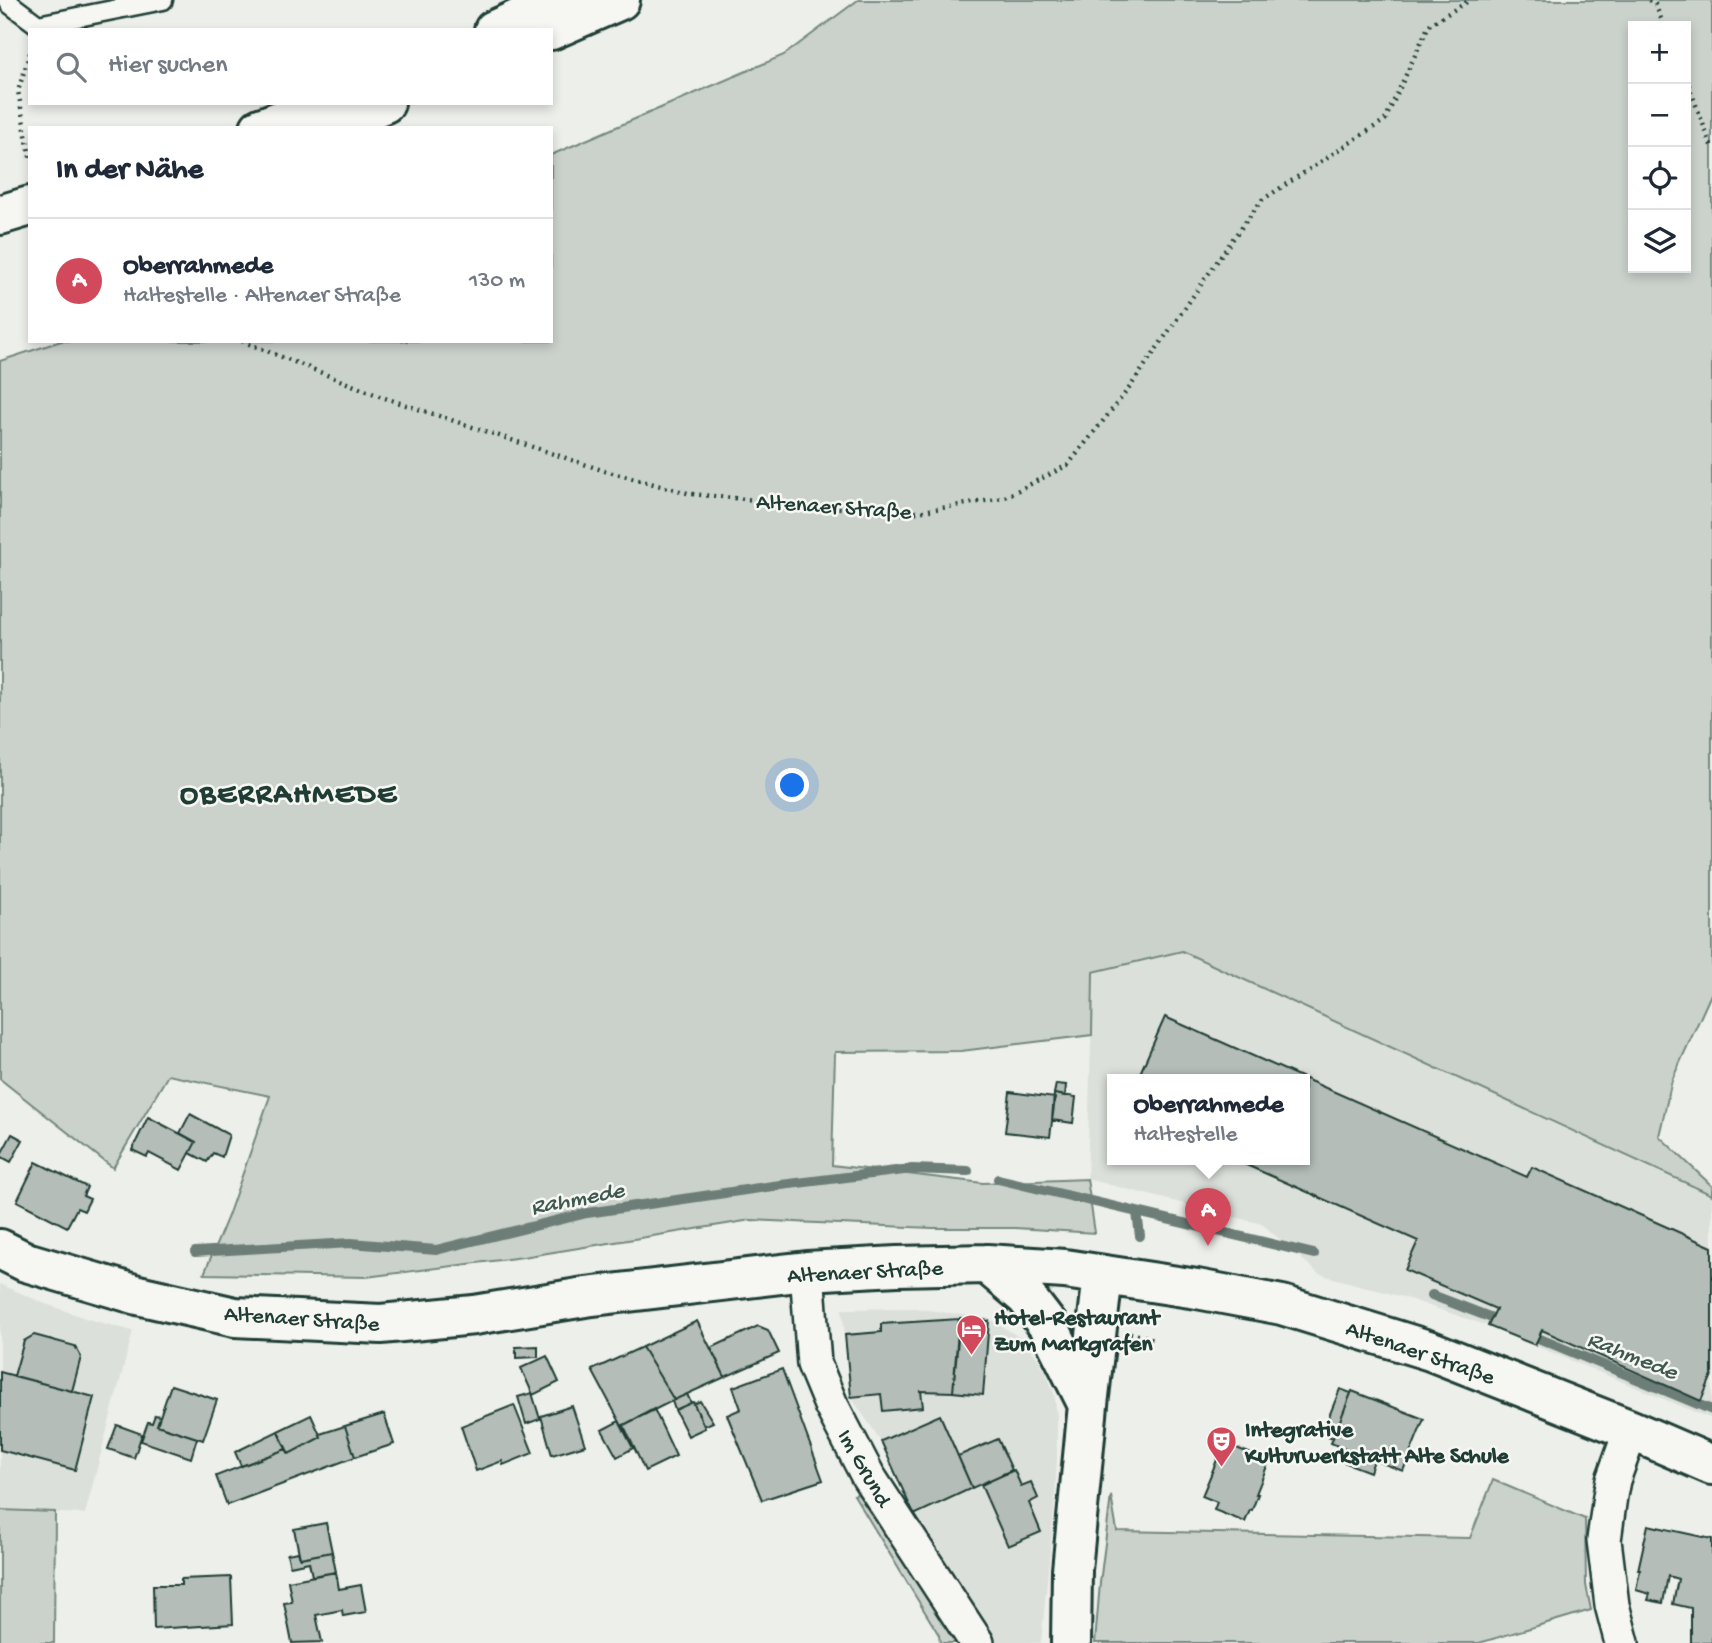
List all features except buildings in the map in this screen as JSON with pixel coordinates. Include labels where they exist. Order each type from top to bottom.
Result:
[{"type":"main road","points":[[498,28],[561,0]]},
{"type":"main road","points":[[553,29],[620,0]]},
{"type":"main road","points":[[265,126],[322,105]]},
{"type":"main road","points":[[331,126],[380,105]]},
{"type":"main road","points":[[0,215],[28,207]]},
{"type":"main road","points":[[0,240],[28,233]]},
{"type":"main road","name":"Altenaer Straße","points":[[0,1248],[26,1262],[138,1295],[235,1317],[382,1324],[474,1315],[585,1297],[807,1271],[987,1265],[1065,1269],[1282,1305],[1431,1351],[1712,1465]]},
{"type":"main road","points":[[987,1265],[1026,1297],[1049,1327],[1088,1405]]},
{"type":"main road","points":[[1071,1643],[1072,1570],[1103,1275]]},
{"type":"street","name":"Im Grund","points":[[807,1271],[814,1364],[831,1405],[868,1476],[977,1643]]},
{"type":"street","points":[[1622,1643],[1612,1605],[1604,1540],[1613,1480],[1631,1430]]},
{"type":"lane","points":[[8,0],[38,25],[163,0]]},
{"type":"path","name":"Altenaer Straße","points":[[247,343],[382,397],[605,471],[691,494],[905,514],[1003,498],[1068,465],[1130,387],[1262,200],[1385,120],[1429,25],[1470,0]]},
{"type":"path","points":[[1650,0],[1655,4],[1662,21]]},
{"type":"path","points":[[28,59],[18,91],[28,146]]},
{"type":"path","points":[[1688,84],[1712,149]]},
{"type":"shaded area","points":[[858,0],[1712,0],[1712,992],[1672,1080],[1659,1136],[1712,1186],[1712,1195],[1182,951],[1093,972],[1092,1035],[961,1051],[835,1052],[832,1165],[983,1183],[1087,1179],[1095,1233],[751,1220],[523,1257],[366,1277],[204,1274],[228,1216],[270,1096],[168,1075],[113,1168],[0,1079],[0,361],[55,343],[553,343],[553,154],[784,55]]},
{"type":"shaded area","points":[[1182,951],[1712,1195],[1712,1419],[1488,1326],[1406,1298],[1319,1274],[1262,1224],[1087,1179],[1093,972]]},
{"type":"shaded area","points":[[0,1284],[88,1319],[133,1331],[85,1514],[0,1510]]},
{"type":"shaded area","points":[[915,1308],[990,1319],[1019,1337],[1034,1353],[1046,1372],[1054,1393],[1057,1416],[1055,1500],[1041,1643],[997,1643],[914,1515],[881,1441],[851,1397],[842,1309]]},
{"type":"shaded area","points":[[1493,1480],[1585,1519],[1586,1585],[1591,1610],[1479,1643],[1095,1643],[1111,1496],[1117,1531],[1470,1538]]},
{"type":"shaded area","points":[[858,1494],[957,1643],[940,1643],[939,1635],[854,1495]]},
{"type":"shaded area","points":[[0,1510],[55,1512],[54,1643],[0,1643]]},
{"type":"waterway","name":"Rahmede","points":[[195,1252],[351,1243],[436,1250],[587,1213],[912,1169],[968,1171]]},
{"type":"waterway","name":"Rahmede","points":[[998,1179],[1314,1254]]},
{"type":"waterway","points":[[1137,1213],[1140,1236]]},
{"type":"waterway","name":"Rahmede","points":[[1432,1295],[1492,1318]]},
{"type":"waterway","name":"Rahmede","points":[[1538,1338],[1712,1410]]},
{"type":"place","name":"Oberrahmede","points":[[1208,1246]]},
{"type":"place","name":"Hotel-Restaurant Zum Markgrafen","points":[[971,1356]]},
{"type":"place","name":"Integrative Kulturwerkstatt Alte Schule","points":[[1222,1468]]},
{"type":"district","name":"OBERRAHMEDE","points":[[289,792]]}]
